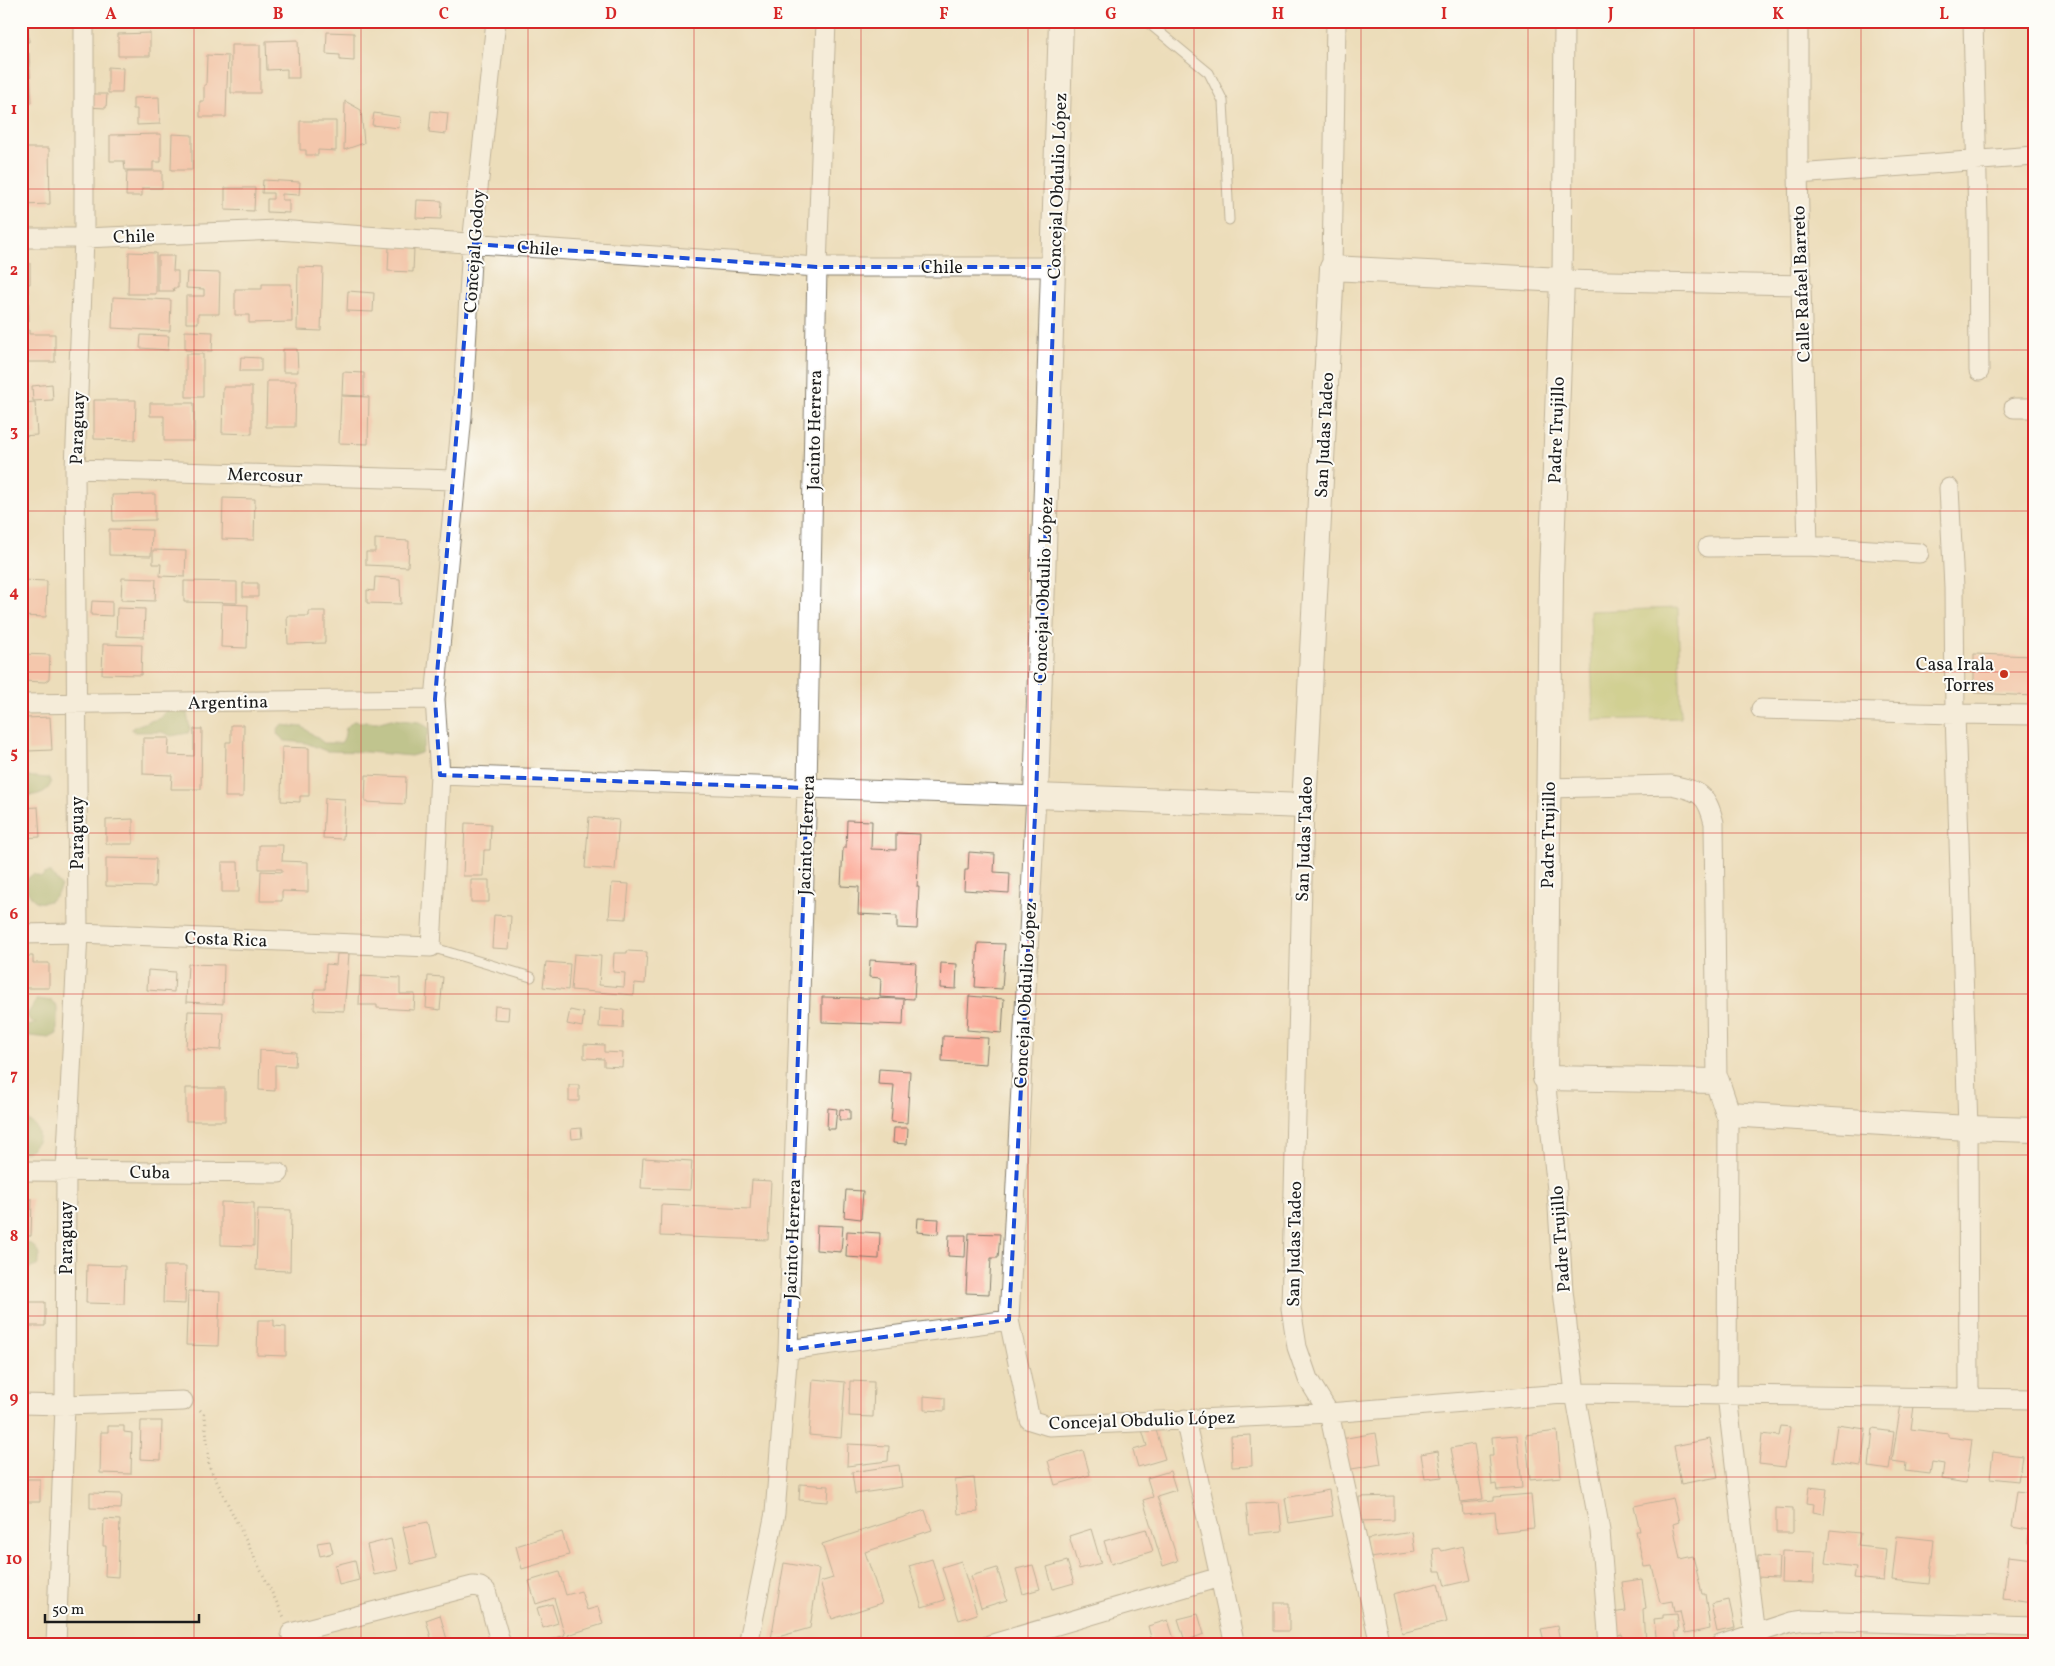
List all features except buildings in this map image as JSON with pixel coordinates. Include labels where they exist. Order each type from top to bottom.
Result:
[{"type":"street","name":"Paraguay","points":[[56,1645],[65,1404],[66,1171],[78,933],[75,469],[84,238],[84,21]]},
{"type":"street","name":"Concejal Godoy","points":[[430,946],[440,776],[435,700],[469,322],[472,244],[496,21]]},
{"type":"street","name":"Jacinto Herrera","points":[[748,1645],[775,1513],[788,1350],[807,788],[817,268],[826,21]]},
{"type":"street","name":"Concejal Obdulio López","points":[[1061,21],[1036,796],[1009,1320],[1030,1420],[1049,1426],[1329,1414],[1575,1392],[2034,1399]]},
{"type":"street","name":"San Judas Tadeo","points":[[1336,21],[1332,268],[1304,806],[1291,1308],[1297,1346],[1308,1379],[1329,1414],[1380,1645]]},
{"type":"street","name":"Padre Trujillo","points":[[1564,21],[1562,280],[1551,576],[1545,1078],[1575,1392],[1600,1531],[1609,1645]]},
{"type":"street","name":"Calle Rafael Barreto","points":[[1798,21],[1798,174],[1808,546]]},
{"type":"street","points":[[1973,21],[1979,371]]},
{"type":"street","points":[[1798,174],[2034,156]]},
{"type":"street","name":"Chile","points":[[21,238],[84,238],[277,230],[817,268],[1054,267]]},
{"type":"street","points":[[1332,268],[1562,280],[1802,285]]},
{"type":"street","points":[[2014,408],[2034,408]]},
{"type":"street","name":"Mercosur","points":[[75,469],[455,480]]},
{"type":"street","points":[[1949,488],[1954,587],[1955,714],[1968,1128],[1969,1397]]},
{"type":"street","points":[[1708,547],[1808,546],[1919,553]]},
{"type":"street","name":"Argentina","points":[[21,704],[435,700]]},
{"type":"street","points":[[1761,709],[2034,714]]},
{"type":"street","points":[[440,776],[1304,806]]},
{"type":"street","points":[[1548,788],[1671,785],[1687,788],[1702,794],[1710,807],[1714,823],[1718,1081],[1728,1114],[1727,1395],[1755,1640]]},
{"type":"street","name":"Costa Rica","points":[[21,934],[78,933],[430,946]]},
{"type":"street","points":[[1545,1078],[1718,1081]]},
{"type":"street","points":[[1728,1114],[2034,1130]]},
{"type":"street","name":"Cuba","points":[[21,1172],[279,1174]]},
{"type":"street","points":[[788,1350],[1009,1320]]},
{"type":"street","points":[[21,1404],[183,1400]]},
{"type":"street","points":[[1185,1420],[1236,1645]]},
{"type":"street","points":[[989,1645],[1220,1577]]},
{"type":"street","points":[[292,1633],[473,1586],[480,1587],[486,1591],[501,1645]]},
{"type":"street","points":[[1720,1645],[1755,1640],[1791,1622],[1805,1620],[2034,1628]]},
{"type":"lane","points":[[1146,21],[1209,73],[1223,101],[1229,220]]},
{"type":"lane","points":[[430,946],[531,977]]},
{"type":"path","points":[[183,1400],[199,1408],[205,1415],[209,1466],[292,1633]]},
{"type":"highlighted area","points":[[472,244],[817,267],[1055,267],[1036,796],[1009,1320],[788,1350],[807,788],[440,775],[435,699]]},
{"type":"green space","points":[[1678,608],[1681,718],[1593,720],[1590,611]]},
{"type":"green space","points":[[185,703],[190,729],[188,733],[171,736],[162,732],[135,732],[131,729],[160,718],[166,710]]},
{"type":"green space","points":[[391,719],[419,722],[429,728],[421,753],[411,756],[326,751],[306,743],[285,741],[277,734],[281,725],[303,727],[324,743],[341,743],[346,728],[353,721],[376,723]]},
{"type":"green space","points":[[24,776],[49,778],[51,783],[47,790],[39,794],[21,795],[21,780]]},
{"type":"green space","points":[[46,873],[51,873],[61,886],[49,901],[37,902],[24,886],[26,880],[33,874],[41,877]]},
{"type":"green space","points":[[37,999],[52,1001],[57,1006],[57,1034],[49,1038],[21,1035],[21,1022],[29,1026],[36,1023],[31,1022],[27,1015]]},
{"type":"green space","points":[[21,1119],[29,1121],[34,1125],[38,1135],[34,1146],[21,1153]]},
{"type":"green space","points":[[21,1242],[34,1246],[38,1253],[39,1262],[37,1266],[21,1271]]},
{"type":"place","name":"Casa Irala Torres","points":[[2004,674]]}]
